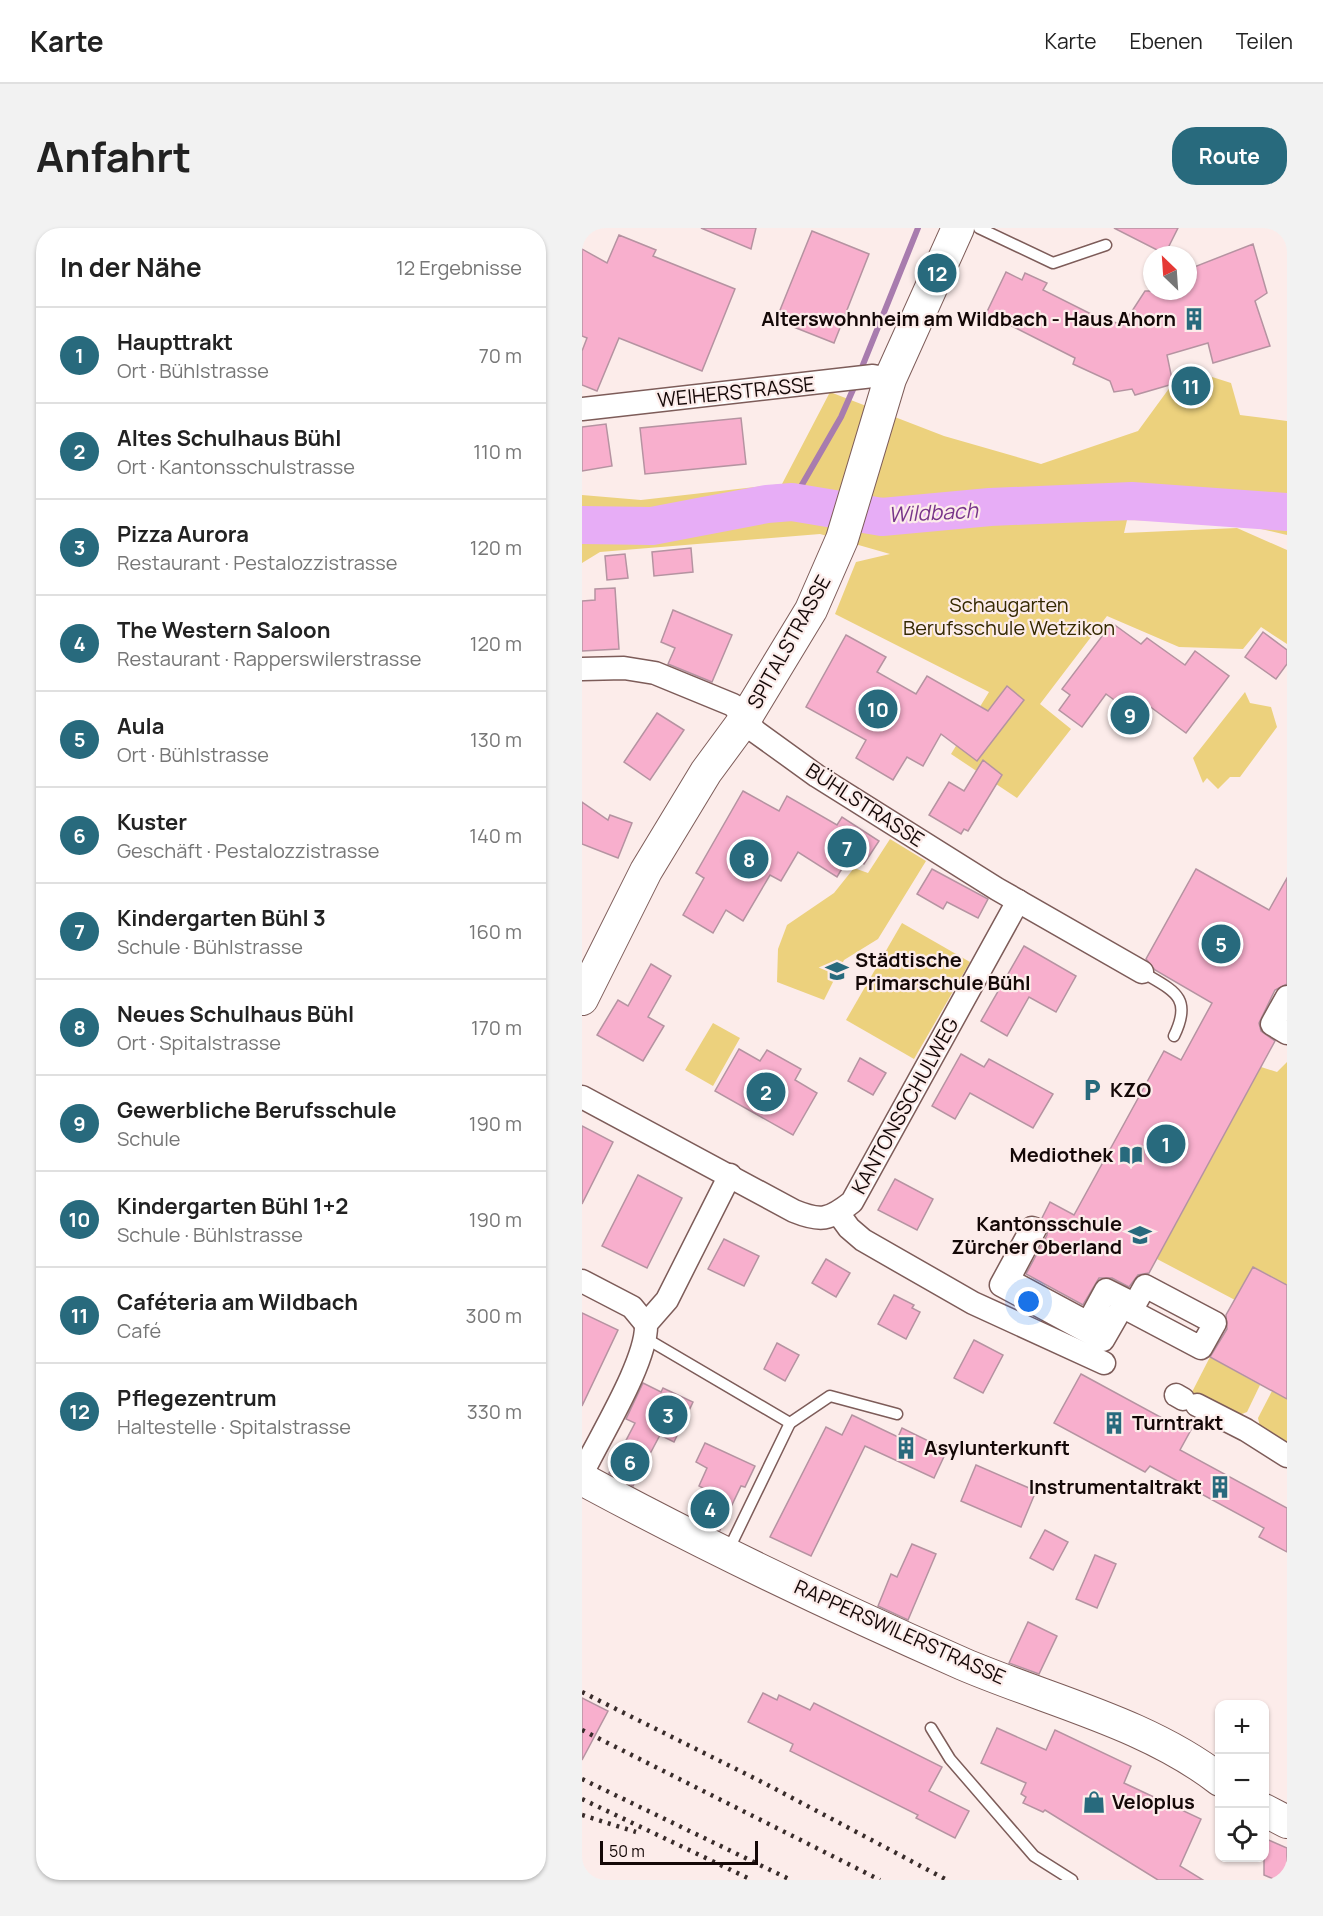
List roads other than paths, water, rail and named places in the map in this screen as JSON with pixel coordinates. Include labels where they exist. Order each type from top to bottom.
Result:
[{"type":"main road","name":"SPITALSTRASSE","points":[[582,999],[646,871],[706,771],[746,719],[811,610],[842,539],[882,378],[958,228]]},
{"type":"main road","name":"RAPPERSWILERSTRASSE","points":[[582,1479],[727,1553],[964,1664],[1093,1714],[1156,1742],[1215,1776]]},
{"type":"main road","name":"RAPPERSWILERSTRASSE","points":[[582,1498],[711,1564],[898,1652],[958,1679],[1108,1738],[1215,1787]]},
{"type":"main road","points":[[1269,1813],[1287,1822]]},
{"type":"street","name":"WEIHERSTRASSE","points":[[582,408],[839,380],[882,378]]},
{"type":"street","name":"BÜHLSTRASSE","points":[[582,669],[624,668],[655,674],[733,705],[756,732],[817,776],[1018,901],[1142,972]]},
{"type":"street","name":"KANTONSSCHULWEG","points":[[838,1213],[852,1202],[1018,901]]},
{"type":"street","points":[[1287,997],[1272,1024],[1287,1033]]},
{"type":"street","points":[[582,1096],[794,1211],[811,1218],[825,1219],[838,1213],[849,1228],[863,1240],[974,1303],[1104,1363]]},
{"type":"street","points":[[582,1474],[613,1417],[647,1331],[667,1300],[730,1175]]},
{"type":"street","points":[[1032,1228],[1035,1229],[1008,1280],[1088,1323],[1106,1290],[1126,1300],[1103,1340],[1001,1285],[1032,1228]]},
{"type":"street","points":[[582,1281],[632,1307],[647,1331]]},
{"type":"street","points":[[1186,1400],[1246,1430],[1287,1456]]},
{"type":"lane","points":[[980,228],[1053,263],[1106,245]]},
{"type":"lane","points":[[1142,972],[1170,989],[1181,1001],[1182,1020],[1174,1036]]},
{"type":"lane","points":[[647,1331],[790,1423]]},
{"type":"lane","points":[[727,1553],[790,1423],[830,1396],[897,1414]]},
{"type":"lane","points":[[931,1728],[950,1759],[1034,1856],[1072,1880]]},
{"type":"waterway","points":[[860,372],[918,228]]},
{"type":"waterway","points":[[792,502],[841,417],[855,385]]},
{"type":"waterway","name":"Wildbach","points":[[582,525],[652,526],[767,504],[792,502],[882,517],[990,507],[1132,501],[1287,512]]},
{"type":"railway","points":[[582,1692],[764,1783],[947,1880]]},
{"type":"railway","points":[[582,1730],[880,1880]]},
{"type":"railway","points":[[582,1779],[791,1880]]},
{"type":"railway","points":[[582,1799],[752,1880]]},
{"type":"railway","points":[[582,1815],[636,1832]]},
{"type":"place","name":"Pflegezentrum","points":[[937,273]]},
{"type":"place","name":"Alterswohnheim am Wildbach - Haus Ahorn","points":[[1194,319]]},
{"type":"place","name":"Caféteria am Wildbach","points":[[1191,386]]},
{"type":"place","name":"Kindergarten Bühl 1+2","points":[[878,709]]},
{"type":"place","name":"Gewerbliche Berufsschule","points":[[1130,715]]},
{"type":"place","name":"Kindergarten Bühl 3","points":[[847,848]]},
{"type":"place","name":"Neues Schulhaus Bühl","points":[[749,859]]},
{"type":"place","name":"Aula","points":[[1221,944]]},
{"type":"place","name":"Städtische Primarschule Bühl","points":[[837,971]]},
{"type":"place","name":"KZO","points":[[1092,1090]]},
{"type":"place","name":"Altes Schulhaus Bühl","points":[[766,1092]]},
{"type":"place","name":"Haupttrakt","points":[[1166,1144]]},
{"type":"place","name":"Mediothek","points":[[1131,1155]]},
{"type":"place","name":"Kantonsschule Zürcher Oberland","points":[[1140,1235]]},
{"type":"place","name":"Pizza Aurora","points":[[668,1415]]},
{"type":"place","name":"Turntrakt","points":[[1114,1423]]},
{"type":"place","name":"Asylunterkunft","points":[[906,1448]]},
{"type":"place","name":"Kuster","points":[[630,1462]]},
{"type":"place","name":"Instrumentaltrakt","points":[[1220,1487]]},
{"type":"place","name":"The Western Saloon","points":[[710,1509]]},
{"type":"place","name":"Veloplus","points":[[1094,1802]]},
{"type":"park label","name":"Schaugarten Berufsschule Wetzikon","points":[[1009,616]]}]
